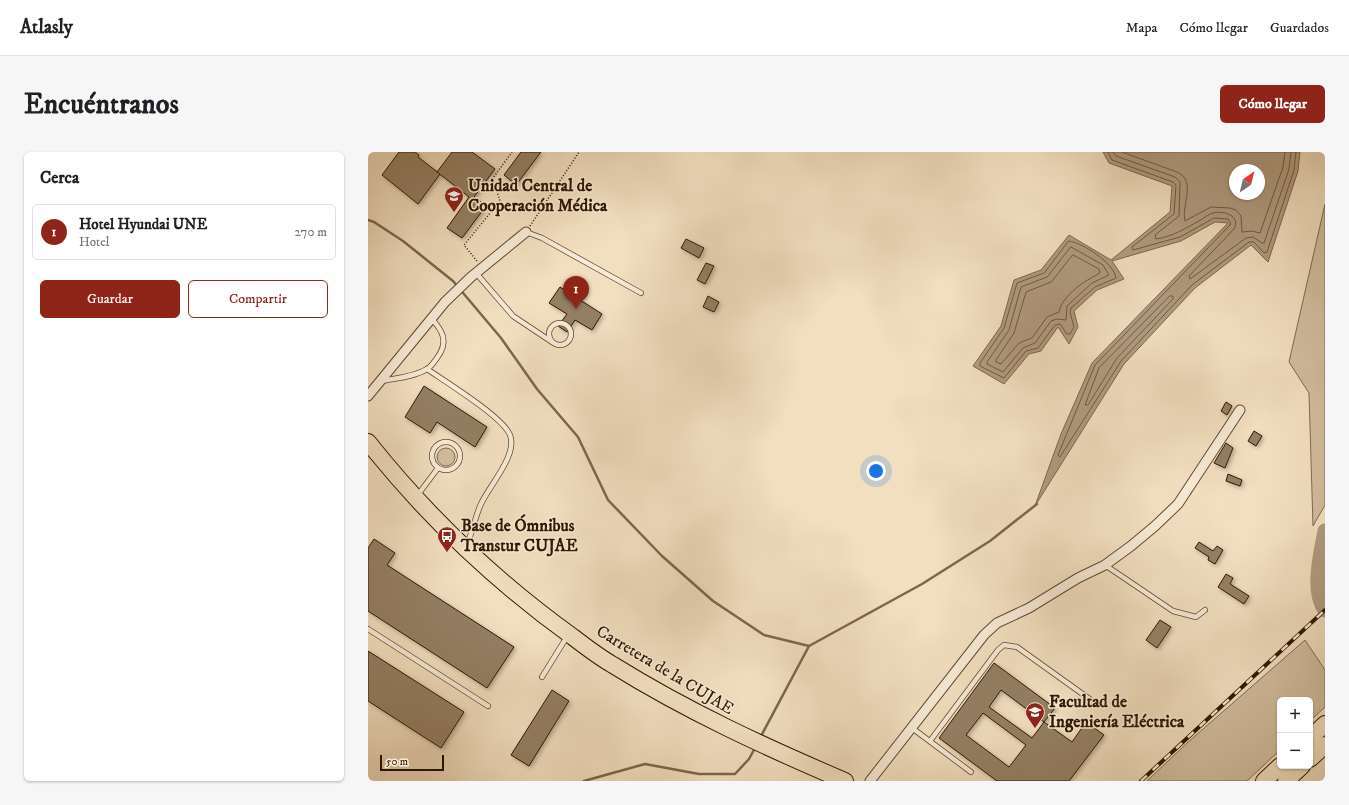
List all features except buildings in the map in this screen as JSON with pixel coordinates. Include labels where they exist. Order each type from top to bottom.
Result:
[{"type":"highway","name":"Carretera de la CUJAE","points":[[368,442],[416,497],[465,547],[507,586],[612,665],[740,735],[845,781]]},
{"type":"highway","points":[[1313,735],[1325,724]]},
{"type":"highway","points":[[1313,756],[1325,745]]},
{"type":"highway","points":[[1264,781],[1277,769]]},
{"type":"highway","points":[[1286,781],[1299,769]]},
{"type":"street","points":[[368,396],[431,318],[457,290],[526,232]]},
{"type":"street","points":[[870,781],[988,631],[998,623],[1029,608],[1078,578],[1105,565],[1155,526],[1178,504],[1240,410]]},
{"type":"lane","points":[[526,232],[542,238],[641,293]]},
{"type":"lane","points":[[479,270],[513,316],[552,342],[558,345],[568,342],[571,332],[567,326],[560,323],[550,329],[549,336],[552,342]]},
{"type":"lane","points":[[380,381],[428,369],[442,352],[444,345],[442,332],[431,318]]},
{"type":"lane","points":[[428,369],[503,424],[511,437],[510,455],[480,505],[475,525],[465,547]]},
{"type":"lane","points":[[447,442],[456,446],[460,454],[458,463],[455,467],[447,471],[438,468],[434,465],[431,456],[434,447],[438,444],[447,442]]},
{"type":"lane","points":[[416,497],[438,468]]},
{"type":"lane","points":[[1105,565],[1173,611],[1196,617],[1205,610]]},
{"type":"lane","points":[[368,629],[488,706]]},
{"type":"lane","points":[[542,677],[569,634]]},
{"type":"lane","points":[[930,741],[998,650],[1004,645],[1017,647],[1091,700]]},
{"type":"lane","points":[[912,728],[972,772]]},
{"type":"path","points":[[485,189],[512,152]]},
{"type":"path","points":[[526,232],[579,152]]},
{"type":"path","points":[[479,270],[464,245],[500,201],[493,179]]},
{"type":"shaded area","points":[[1325,204],[1325,505],[1313,526],[1309,393],[1289,362]]},
{"type":"shaded area","points":[[446,448],[452,451],[455,457],[452,463],[446,466],[440,463],[437,457],[440,451]]},
{"type":"shaded area","points":[[1305,640],[1325,670],[1325,707],[1313,718],[1313,697],[1277,697],[1277,753],[1247,781],[1147,781],[1187,743]]},
{"type":"water","points":[[1103,152],[1300,152],[1298,171],[1268,262],[1251,245],[1195,288],[1124,364],[1035,506],[1061,434],[1092,363],[1228,223],[1215,222],[1181,241],[1112,261],[1124,279],[1097,290],[1074,311],[1078,327],[1069,344],[1058,327],[1041,351],[1029,354],[1004,384],[973,366],[1001,326],[1014,280],[1041,270],[1069,235],[1111,260],[1170,212],[1172,186],[1109,163]]},
{"type":"waterway","points":[[368,220],[374,222],[403,241],[453,281],[501,338],[537,389],[578,437],[608,500],[662,556],[713,601],[764,635],[809,646]]},
{"type":"waterway","points":[[760,738],[809,646],[922,584],[990,541],[1037,504]]},
{"type":"waterway","points":[[1325,531],[1318,572],[1319,593],[1325,610]]},
{"type":"waterway","points":[[584,781],[645,764],[699,774],[735,774],[749,759],[755,748]]},
{"type":"railway","points":[[1141,781],[1325,610]]},
{"type":"place","name":"Unidad Central de Cooperación Médica","points":[[454,213]]},
{"type":"place","name":"Hotel Hyundai UNE","points":[[576,309]]},
{"type":"place","name":"Base de Ómnibus Transtur CUJAE","points":[[447,553]]},
{"type":"place","name":"Facultad de Ingeniería Eléctrica","points":[[1035,729]]}]
